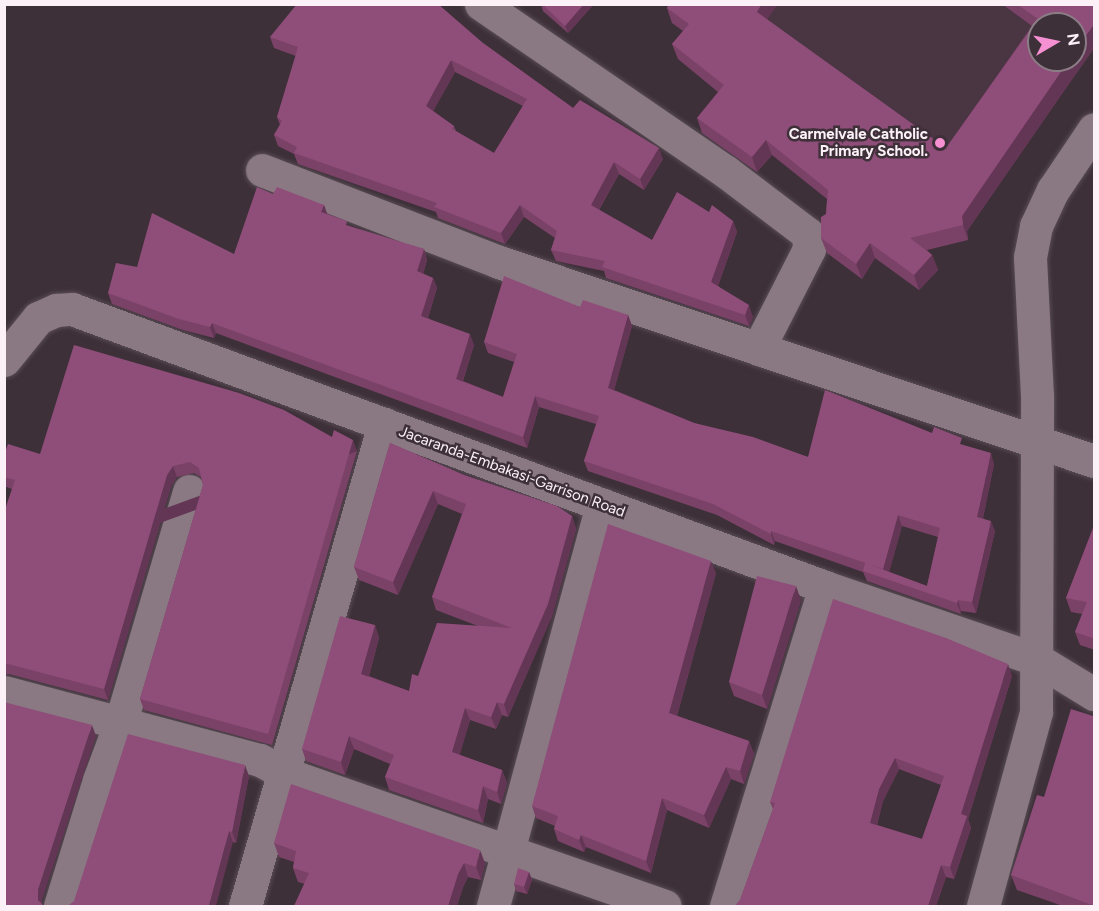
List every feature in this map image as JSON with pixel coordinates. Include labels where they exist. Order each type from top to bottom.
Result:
[{"type":"street","points":[[481,4],[716,165],[808,234],[809,249],[758,350]]},
{"type":"street","points":[[982,906],[1036,712],[1038,660],[1035,440],[1037,396],[1030,256],[1036,226],[1053,190],[1095,129]]},
{"type":"street","points":[[262,170],[499,262],[758,350],[1095,460]]},
{"type":"street","name":"Jacaranda-Embakasi-Garrison Road","points":[[4,360],[38,318],[56,310],[72,309],[825,587],[1038,660],[1095,694]]},
{"type":"street","points":[[245,906],[286,774],[384,424]]},
{"type":"street","points":[[60,906],[99,780],[121,721],[189,491]]},
{"type":"street","points":[[493,906],[510,855],[602,505]]},
{"type":"street","points":[[726,906],[825,587]]},
{"type":"street","points":[[4,692],[121,721],[260,760],[286,774],[510,855],[665,906]]},
{"type":"shaded area","name":"Carmelvale Catholic Primary School.","points":[[669,5],[1094,5],[1094,50],[1087,60],[1087,12],[1027,12],[1027,72],[1078,72],[965,226]]},
{"type":"building","points":[[297,4],[438,4],[483,43],[573,108],[580,100],[659,148],[640,179],[614,162],[591,205],[652,240],[677,192],[709,212],[712,205],[733,221],[711,282],[749,305],[745,315],[602,267],[605,261],[551,250],[557,231],[520,205],[501,233],[434,207],[437,203],[294,153],[297,147],[274,135],[282,121],[277,117],[298,47],[270,37]],"holes":[[[451,60],[527,99],[494,153],[452,129],[454,126],[426,106]]]},
{"type":"building","points":[[542,4],[584,4],[565,26]]},
{"type":"building","points":[[669,4],[762,4],[757,12],[946,148],[1027,34],[1027,72],[1061,72],[962,216],[963,225],[910,238],[932,255],[914,275],[870,243],[856,264],[821,238],[821,217],[826,214],[828,190],[766,140],[752,157],[697,118],[724,85],[672,44],[689,24],[667,8]]},
{"type":"building","points":[[1017,4],[1092,4],[1095,6],[1095,23],[1087,34],[1087,12],[1028,12]]},
{"type":"building","points":[[257,187],[273,194],[277,187],[324,205],[321,212],[347,221],[346,225],[424,249],[417,271],[433,278],[421,316],[470,334],[456,379],[503,397],[517,354],[484,342],[504,276],[580,307],[583,300],[628,315],[608,388],[694,423],[753,437],[808,457],[825,390],[932,433],[934,427],[962,438],[960,444],[991,453],[977,517],[991,521],[972,602],[958,600],[957,603],[863,571],[865,563],[927,586],[940,528],[898,515],[883,569],[771,531],[771,534],[713,504],[584,461],[599,416],[535,396],[523,437],[212,323],[210,327],[179,319],[108,293],[116,263],[137,267],[152,213],[234,254]]},
{"type":"building","points":[[74,345],[239,393],[284,410],[332,437],[334,430],[353,440],[268,734],[140,699],[203,485],[199,468],[190,462],[173,466],[167,475],[104,689],[4,663],[4,513],[15,480],[4,477],[4,455],[8,444],[40,454]]},
{"type":"building","points":[[390,443],[464,475],[557,506],[572,516],[548,604],[504,704],[497,702],[491,717],[465,708],[452,752],[502,770],[497,792],[483,786],[478,810],[385,777],[394,755],[349,736],[341,762],[302,749],[340,616],[375,625],[361,674],[409,691],[412,674],[418,676],[437,623],[512,628],[432,597],[466,504],[433,491],[393,582],[354,567]]},
{"type":"building","points":[[1095,523],[1095,639],[1075,632],[1087,602],[1066,598]]},
{"type":"building","points":[[608,524],[711,561],[669,713],[749,741],[740,771],[726,767],[704,815],[662,798],[646,861],[581,835],[579,840],[554,829],[558,816],[532,806]]},
{"type":"building","points":[[757,576],[796,586],[762,695],[729,682]]},
{"type":"building","points":[[833,599],[946,638],[1008,664],[961,814],[967,816],[950,867],[941,865],[928,906],[735,906],[740,900],[775,803],[770,802]],"holes":[[[895,758],[944,776],[922,839],[870,823],[879,789]]]},
{"type":"building","points":[[4,702],[92,725],[38,890],[38,900],[44,906],[4,906]]},
{"type":"building","points":[[1071,709],[1093,716],[1095,712],[1095,906],[1011,875],[1037,795],[1044,797]]},
{"type":"building","points":[[128,734],[245,765],[232,832],[229,831],[209,906],[68,906],[74,901]]},
{"type":"building","points":[[291,784],[480,850],[476,867],[464,863],[448,906],[294,906],[309,873],[293,868],[296,851],[274,843]]},
{"type":"building","points":[[518,868],[529,872],[524,887],[514,884]]},
{"type":"place","name":"Carmelvale Catholic Primary School.","points":[[940,143]]}]
